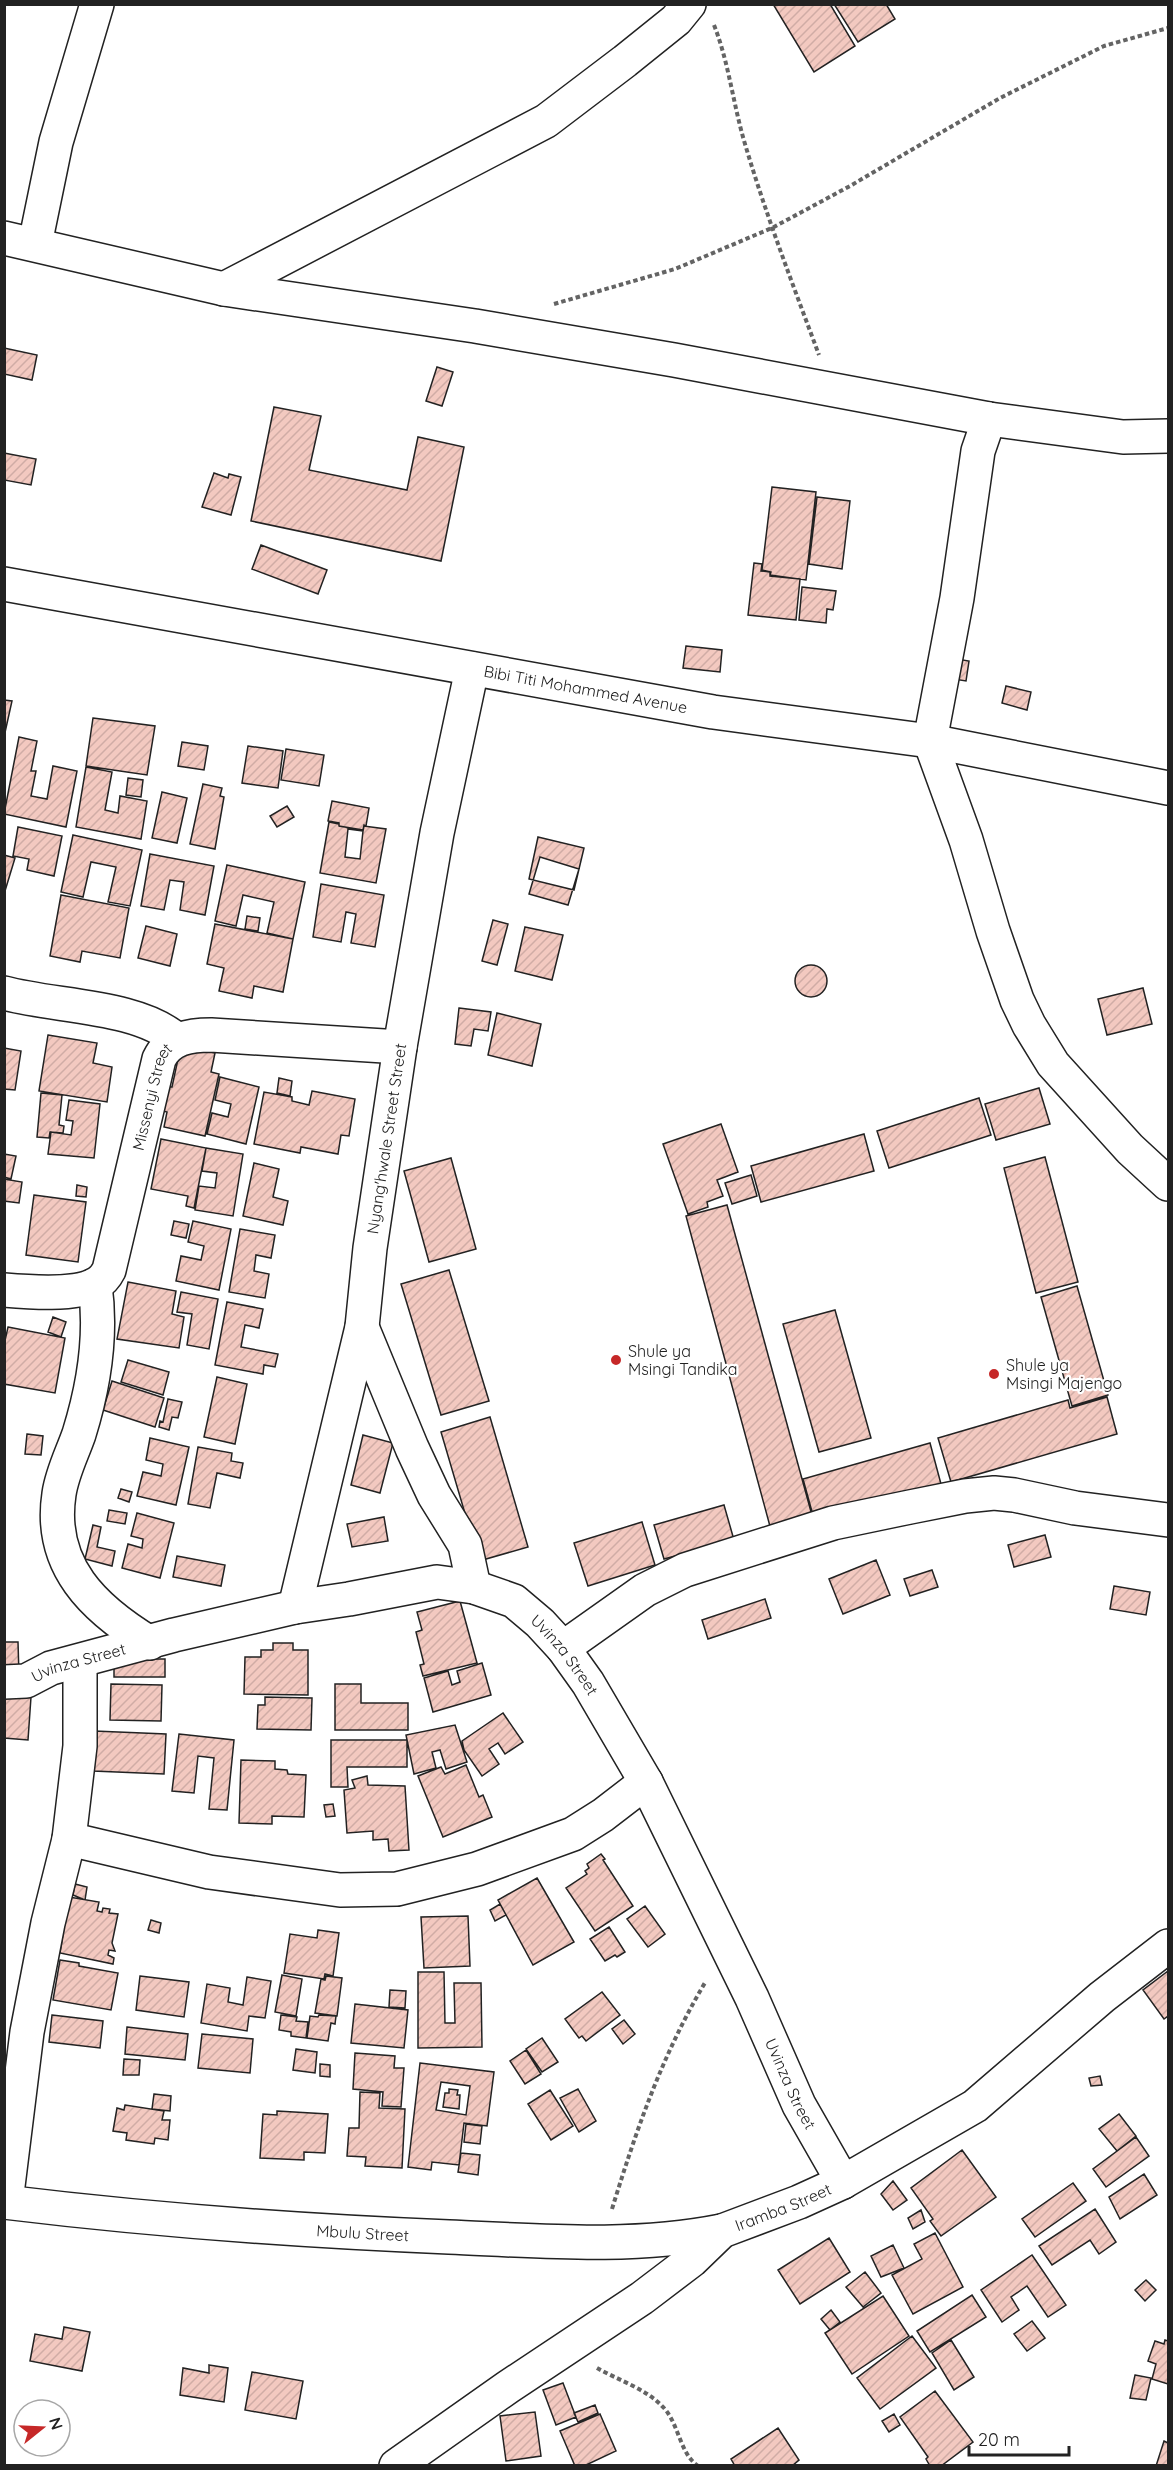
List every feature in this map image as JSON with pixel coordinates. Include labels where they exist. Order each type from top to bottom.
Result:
[{"type":"street","points":[[97,4],[56,142],[20,241],[224,289],[476,326],[989,419],[1123,437],[1168,436]]},
{"type":"street","points":[[224,289],[546,121],[676,20],[700,10]]},
{"type":"street","points":[[989,419],[978,451],[957,598],[930,741],[966,840],[1017,1000],[1029,1024],[1053,1064],[1130,1149],[1168,1184]]},
{"type":"street","name":"Bibi Titi Mohammed Avenue","points":[[4,584],[713,712],[930,741],[1168,788]]},
{"type":"street","name":"Nyang'hwale Street Street","points":[[296,1607],[362,1328],[370,1248],[400,1047],[437,833],[472,669]]},
{"type":"street","points":[[4,993],[102,1011],[154,1024],[165,1029],[177,1040]]},
{"type":"street","name":"Missenyi Street","points":[[95,1285],[110,1270],[116,1250],[159,1059],[164,1049],[177,1040],[194,1035],[400,1047]]},
{"type":"street","points":[[4,1290],[51,1291],[81,1289],[95,1285],[98,1324],[96,1354],[79,1433],[59,1494],[60,1543],[82,1589],[120,1622],[150,1642]]},
{"type":"street","points":[[362,1328],[434,1495],[465,1545],[474,1587]]},
{"type":"street","points":[[563,1648],[645,1590],[686,1570],[833,1523],[888,1511],[965,1496],[994,1493],[1075,1508],[1168,1521]]},
{"type":"street","name":"Uvinza Street","points":[[4,1682],[26,1681],[51,1668],[174,1635],[296,1607],[437,1582],[474,1587],[514,1601],[540,1623],[563,1648],[588,1683],[646,1782],[752,1998],[799,2105],[843,2182]]},
{"type":"street","points":[[5,2202],[27,2032],[48,1923],[69,1839],[80,1746],[80,1661]]},
{"type":"street","points":[[69,1839],[208,1872],[340,1890],[396,1889],[477,1869],[573,1834],[603,1815],[646,1782]]},
{"type":"street","name":"Iramba Street","points":[[396,2466],[642,2298],[684,2267],[722,2230],[799,2202],[843,2182],[975,2106],[1102,1997],[1168,1946]]},
{"type":"street","name":"Mbulu Street","points":[[5,2202],[301,2231],[602,2244],[685,2238],[722,2230]]},
{"type":"path","points":[[700,10],[723,49],[744,142],[772,228],[832,389]]},
{"type":"path","points":[[553,304],[675,269],[772,228],[850,186],[1010,93],[1104,46],[1168,28]]},
{"type":"path","points":[[602,2244],[656,2078],[684,2018],[726,1947]]},
{"type":"path","points":[[564,2350],[663,2406],[692,2462],[698,2466]]},
{"type":"building","points":[[773,4],[830,4],[855,46],[814,72]]},
{"type":"building","points":[[834,4],[886,4],[895,19],[858,42]]},
{"type":"building","points":[[4,348],[37,355],[32,380],[4,374]]},
{"type":"building","points":[[437,367],[453,372],[442,406],[426,401]]},
{"type":"building","points":[[274,407],[321,416],[309,470],[407,490],[418,437],[464,447],[441,561],[251,521]]},
{"type":"building","points":[[4,453],[36,459],[31,485],[4,480]]},
{"type":"building","points":[[214,473],[228,478],[229,474],[241,477],[231,515],[202,507]]},
{"type":"building","points":[[772,487],[816,492],[806,580],[770,575],[771,572],[762,570]]},
{"type":"building","points":[[817,497],[850,501],[842,569],[809,564]]},
{"type":"building","points":[[261,545],[327,570],[318,594],[252,569]]},
{"type":"building","points":[[754,563],[762,564],[761,571],[770,572],[770,576],[800,579],[796,620],[748,615]]},
{"type":"building","points":[[802,587],[836,591],[833,610],[827,609],[826,623],[799,620]]},
{"type":"building","points":[[686,646],[722,650],[720,672],[683,668]]},
{"type":"building","points":[[951,658],[969,661],[966,681],[947,678]]},
{"type":"building","points":[[1006,686],[1031,692],[1027,710],[1002,703]]},
{"type":"building","points":[[4,700],[12,701],[4,737]]},
{"type":"building","points":[[93,718],[155,726],[147,775],[86,766]]},
{"type":"building","points":[[19,737],[37,741],[31,771],[36,771],[31,796],[47,799],[53,766],[77,771],[66,827],[4,814]]},
{"type":"building","points":[[182,742],[208,746],[204,770],[178,766]]},
{"type":"building","points":[[248,746],[283,751],[278,788],[242,783]]},
{"type":"building","points":[[286,749],[324,755],[319,786],[281,780]]},
{"type":"building","points":[[86,767],[112,772],[105,810],[118,813],[120,796],[147,801],[141,839],[76,827]]},
{"type":"building","points":[[128,778],[143,780],[141,797],[126,795]]},
{"type":"building","points":[[203,784],[222,788],[220,796],[224,797],[215,849],[190,844]]},
{"type":"building","points":[[162,792],[187,798],[177,843],[152,838]]},
{"type":"building","points":[[332,801],[369,808],[366,826],[364,825],[363,830],[339,826],[339,823],[328,821]]},
{"type":"building","points":[[287,806],[294,817],[277,827],[270,816]]},
{"type":"building","points":[[329,822],[363,831],[364,826],[386,829],[376,883],[320,873]],"holes":[[[348,829],[363,831],[360,859],[345,857]]]},
{"type":"building","points":[[18,827],[62,836],[54,876],[27,870],[29,859],[13,856]]},
{"type":"building","points":[[73,835],[142,850],[130,906],[108,902],[116,867],[91,862],[83,897],[61,892]]},
{"type":"building","points":[[538,837],[584,848],[574,890],[529,879]]},
{"type":"building","points":[[150,854],[214,866],[205,915],[180,910],[184,882],[170,880],[164,910],[141,906]]},
{"type":"building","points":[[4,855],[15,858],[5,891],[4,891]]},
{"type":"building","points":[[540,857],[579,869],[568,905],[529,894]]},
{"type":"building","points":[[227,865],[305,882],[293,939],[267,933],[274,902],[243,895],[236,926],[215,921]]},
{"type":"building","points":[[321,884],[384,895],[375,947],[351,943],[356,914],[346,912],[341,942],[313,937]]},
{"type":"building","points":[[61,895],[129,908],[120,958],[82,951],[80,962],[50,956]]},
{"type":"building","points":[[247,916],[260,918],[258,931],[245,929]]},
{"type":"building","points":[[493,920],[508,924],[497,965],[482,961]]},
{"type":"building","points":[[215,924],[293,939],[283,992],[254,986],[252,998],[219,991],[224,968],[207,964]]},
{"type":"building","points":[[146,926],[177,934],[170,966],[138,958]]},
{"type":"building","points":[[525,927],[563,935],[552,980],[515,971]]},
{"type":"building","points":[[811,965],[822,970],[827,981],[822,992],[811,997],[800,992],[795,981],[800,970]]},
{"type":"building","points":[[1143,988],[1152,1024],[1107,1035],[1098,999]]},
{"type":"building","points":[[459,1008],[491,1012],[488,1031],[474,1029],[471,1046],[455,1044]]},
{"type":"building","points":[[497,1013],[541,1024],[532,1066],[488,1055]]},
{"type":"building","points":[[48,1035],[97,1043],[93,1063],[112,1067],[107,1102],[39,1091]]},
{"type":"building","points":[[181,1045],[215,1053],[211,1072],[219,1074],[205,1136],[164,1127],[167,1112],[163,1111],[168,1087],[172,1087]]},
{"type":"building","points":[[4,1048],[21,1051],[15,1090],[4,1089]]},
{"type":"building","points":[[220,1077],[259,1087],[246,1144],[207,1134],[212,1113],[228,1117],[231,1104],[215,1100]]},
{"type":"building","points":[[279,1078],[292,1081],[290,1096],[277,1093]]},
{"type":"building","points":[[1039,1088],[1050,1124],[996,1140],[985,1104]]},
{"type":"building","points":[[312,1091],[355,1099],[349,1136],[341,1135],[338,1154],[301,1147],[300,1153],[254,1144],[264,1092],[292,1097],[292,1101],[309,1105]]},
{"type":"building","points":[[41,1093],[62,1095],[59,1125],[64,1126],[63,1133],[50,1132],[49,1138],[37,1137]]},
{"type":"building","points":[[979,1098],[991,1135],[889,1168],[877,1131]]},
{"type":"building","points":[[69,1100],[100,1104],[94,1158],[48,1154],[51,1132],[71,1135],[73,1121],[66,1120]]},
{"type":"building","points":[[721,1124],[738,1172],[717,1180],[723,1196],[707,1202],[708,1207],[688,1214],[663,1144]]},
{"type":"building","points":[[864,1134],[874,1171],[761,1202],[751,1166]]},
{"type":"building","points":[[161,1139],[206,1148],[194,1208],[186,1206],[188,1196],[151,1189]]},
{"type":"building","points":[[206,1148],[243,1154],[233,1216],[195,1210],[199,1186],[215,1188],[217,1173],[202,1171]]},
{"type":"building","points":[[4,1154],[16,1156],[11,1179],[4,1177]]},
{"type":"building","points":[[1045,1157],[1078,1282],[1036,1293],[1004,1168]]},
{"type":"building","points":[[451,1158],[476,1249],[429,1262],[404,1171]]},
{"type":"building","points":[[254,1163],[279,1169],[273,1197],[288,1201],[283,1225],[243,1216]]},
{"type":"building","points":[[751,1175],[757,1196],[732,1204],[725,1183]]},
{"type":"building","points":[[4,1179],[22,1182],[19,1203],[4,1201]]},
{"type":"building","points":[[77,1185],[87,1187],[86,1197],[76,1196]]},
{"type":"building","points":[[34,1195],[86,1202],[78,1262],[26,1255]]},
{"type":"building","points":[[727,1205],[813,1519],[771,1530],[686,1216]]},
{"type":"building","points":[[174,1221],[189,1224],[186,1238],[171,1235]]},
{"type":"building","points":[[193,1221],[231,1229],[219,1290],[176,1281],[181,1256],[201,1260],[204,1246],[188,1242]]},
{"type":"building","points":[[240,1229],[275,1235],[271,1258],[256,1255],[254,1271],[269,1274],[265,1298],[229,1292]]},
{"type":"building","points":[[449,1270],[489,1401],[441,1415],[401,1284]]},
{"type":"building","points":[[128,1282],[176,1291],[172,1314],[184,1317],[179,1348],[117,1339]]},
{"type":"building","points":[[1077,1286],[1108,1395],[1072,1406],[1041,1297]]},
{"type":"building","points":[[181,1292],[218,1299],[209,1349],[187,1345],[192,1314],[177,1312]]},
{"type":"building","points":[[227,1302],[263,1309],[259,1328],[245,1325],[241,1347],[278,1354],[275,1367],[264,1365],[263,1374],[215,1365]]},
{"type":"building","points":[[835,1310],[871,1438],[819,1452],[783,1324]]},
{"type":"building","points":[[53,1317],[66,1322],[61,1337],[48,1332]]},
{"type":"building","points":[[8,1327],[65,1338],[55,1393],[4,1384],[4,1345]]},
{"type":"building","points":[[128,1360],[169,1372],[163,1395],[121,1382]]},
{"type":"building","points":[[217,1377],[247,1384],[235,1444],[204,1437]]},
{"type":"building","points":[[112,1381],[164,1398],[155,1427],[103,1410]]},
{"type":"building","points":[[1107,1397],[1117,1434],[951,1482],[938,1438],[1068,1400],[1070,1408]]},
{"type":"building","points":[[168,1399],[182,1402],[178,1418],[172,1417],[169,1430],[159,1427],[160,1421],[163,1422]]},
{"type":"building","points":[[490,1417],[528,1547],[479,1561],[441,1432]]},
{"type":"building","points":[[27,1434],[43,1436],[41,1455],[25,1454]]},
{"type":"building","points":[[363,1435],[393,1443],[380,1493],[351,1485]]},
{"type":"building","points":[[150,1438],[189,1447],[176,1505],[137,1496],[143,1472],[161,1476],[163,1464],[146,1460]]},
{"type":"building","points":[[930,1443],[941,1484],[814,1519],[803,1479]]},
{"type":"building","points":[[198,1447],[232,1453],[231,1461],[243,1463],[240,1478],[217,1473],[210,1508],[188,1504]]},
{"type":"building","points":[[121,1489],[132,1492],[129,1502],[118,1498]]},
{"type":"building","points":[[724,1505],[734,1540],[664,1559],[654,1525]]},
{"type":"building","points":[[109,1510],[127,1513],[125,1524],[107,1521]]},
{"type":"building","points":[[137,1513],[174,1523],[160,1578],[122,1568],[128,1544],[142,1548],[143,1539],[131,1536]]},
{"type":"building","points":[[384,1517],[388,1541],[352,1547],[347,1524]]},
{"type":"building","points":[[642,1522],[655,1565],[588,1586],[574,1543]]},
{"type":"building","points":[[93,1525],[101,1527],[97,1547],[115,1551],[112,1566],[85,1559]]},
{"type":"building","points":[[1045,1535],[1051,1557],[1014,1567],[1008,1545]]},
{"type":"building","points":[[177,1556],[225,1565],[221,1586],[173,1577]]},
{"type":"building","points":[[876,1560],[890,1595],[843,1614],[829,1579]]},
{"type":"building","points":[[932,1570],[938,1587],[910,1596],[904,1579]]},
{"type":"building","points":[[1114,1586],[1150,1592],[1146,1615],[1110,1609]]},
{"type":"building","points":[[765,1599],[771,1618],[708,1639],[702,1620]]},
{"type":"building","points":[[460,1601],[477,1663],[423,1676],[420,1665],[424,1664],[416,1632],[422,1630],[417,1612]]},
{"type":"building","points":[[4,1642],[18,1642],[19,1676],[4,1676]]},
{"type":"building","points":[[273,1643],[293,1643],[293,1650],[308,1650],[308,1695],[244,1694],[245,1657],[261,1657],[261,1650],[273,1650]]},
{"type":"building","points":[[114,1659],[165,1659],[165,1677],[114,1677]]},
{"type":"building","points":[[482,1663],[491,1695],[433,1712],[424,1678],[448,1671],[452,1685],[460,1682],[457,1671]]},
{"type":"building","points":[[111,1684],[162,1685],[161,1721],[110,1720]]},
{"type":"building","points":[[335,1684],[361,1684],[361,1703],[408,1703],[408,1730],[335,1730]]},
{"type":"building","points":[[4,1695],[31,1697],[28,1740],[4,1738]]},
{"type":"building","points":[[265,1697],[312,1698],[311,1730],[257,1729],[258,1705],[265,1705]]},
{"type":"building","points":[[503,1713],[523,1742],[505,1754],[498,1743],[489,1749],[499,1764],[482,1776],[464,1750],[462,1741]]},
{"type":"building","points":[[455,1725],[467,1762],[446,1769],[440,1750],[432,1752],[436,1768],[414,1774],[406,1735]]},
{"type":"building","points":[[94,1731],[166,1734],[164,1774],[93,1771]]},
{"type":"building","points":[[179,1734],[234,1740],[227,1810],[209,1809],[214,1758],[198,1756],[194,1793],[172,1791]]},
{"type":"building","points":[[331,1740],[407,1740],[407,1767],[347,1767],[348,1787],[331,1787]]},
{"type":"building","points":[[241,1760],[275,1761],[275,1769],[287,1770],[288,1774],[306,1775],[304,1817],[272,1816],[272,1824],[239,1823]]},
{"type":"building","points":[[466,1765],[479,1797],[483,1795],[492,1817],[443,1837],[418,1776],[441,1767],[445,1774]]},
{"type":"building","points":[[367,1776],[368,1785],[405,1786],[409,1850],[389,1851],[388,1839],[373,1840],[373,1831],[347,1833],[344,1790],[355,1788],[352,1780]]},
{"type":"building","points":[[333,1804],[335,1816],[326,1817],[324,1805]]},
{"type":"building","points":[[601,1854],[633,1906],[595,1931],[566,1888],[587,1874],[585,1871],[589,1868],[587,1864]]},
{"type":"building","points":[[537,1878],[574,1942],[533,1965],[498,1900]]},
{"type":"building","points":[[75,1884],[87,1887],[85,1900],[73,1895]]},
{"type":"building","points":[[69,1897],[99,1902],[97,1911],[102,1912],[103,1908],[110,1909],[109,1913],[118,1914],[112,1943],[115,1951],[109,1950],[108,1955],[114,1958],[113,1964],[60,1953]]},
{"type":"building","points":[[500,1904],[506,1915],[495,1921],[490,1910]]},
{"type":"building","points":[[645,1906],[665,1934],[648,1947],[627,1919]]},
{"type":"building","points":[[468,1916],[470,1966],[424,1968],[421,1917]]},
{"type":"building","points":[[151,1920],[161,1923],[159,1933],[148,1930]]},
{"type":"building","points":[[609,1927],[625,1952],[605,1961],[590,1939]]},
{"type":"building","points":[[318,1930],[339,1933],[333,1976],[325,1974],[324,1979],[284,1973],[290,1934],[317,1938]]},
{"type":"building","points":[[60,1960],[118,1973],[111,2010],[53,2000]]},
{"type":"building","points":[[1168,1971],[1168,2016],[1164,2019],[1143,1990]]},
{"type":"building","points":[[418,1972],[444,1972],[445,2023],[455,2023],[454,1983],[481,1983],[482,2047],[418,2048]]},
{"type":"building","points":[[282,1975],[302,1979],[296,2016],[275,2012]]},
{"type":"building","points":[[140,1976],[189,1982],[184,2017],[136,2010]]},
{"type":"building","points":[[326,1976],[342,1978],[337,2016],[315,2013],[321,1979],[325,1980]]},
{"type":"building","points":[[247,1977],[271,1981],[265,2018],[249,2016],[247,2031],[201,2023],[207,1984],[230,1988],[228,2002],[243,2005]]},
{"type":"building","points":[[390,1990],[406,1991],[405,2008],[389,2007]]},
{"type":"building","points":[[602,1992],[620,2015],[586,2041],[582,2036],[579,2038],[565,2019]]},
{"type":"building","points":[[355,2004],[408,2010],[404,2048],[351,2043]]},
{"type":"building","points":[[52,2015],[103,2021],[100,2048],[49,2042]]},
{"type":"building","points":[[281,2015],[297,2017],[296,2021],[308,2022],[306,2038],[291,2036],[291,2032],[279,2030]]},
{"type":"building","points":[[319,2015],[336,2016],[335,2024],[331,2023],[328,2041],[307,2038],[310,2016],[318,2017]]},
{"type":"building","points":[[624,2020],[635,2034],[623,2044],[612,2029]]},
{"type":"building","points":[[127,2027],[188,2034],[185,2060],[125,2054]]},
{"type":"building","points":[[202,2034],[253,2039],[250,2073],[198,2068]]},
{"type":"building","points":[[542,2038],[558,2062],[542,2072],[526,2049]]},
{"type":"building","points":[[296,2049],[317,2052],[315,2073],[293,2070]]},
{"type":"building","points":[[526,2050],[541,2074],[525,2084],[510,2061]]},
{"type":"building","points":[[355,2053],[395,2056],[394,2068],[404,2068],[401,2107],[382,2106],[383,2092],[353,2089]]},
{"type":"building","points":[[124,2059],[140,2060],[139,2075],[123,2075]]},
{"type":"building","points":[[420,2063],[494,2072],[487,2126],[464,2123],[459,2165],[432,2162],[431,2170],[408,2167]],"holes":[[[441,2082],[470,2086],[466,2115],[436,2110]]]},
{"type":"building","points":[[320,2064],[330,2065],[330,2077],[320,2076]]},
{"type":"building","points":[[1100,2076],[1102,2085],[1091,2086],[1089,2078]]},
{"type":"building","points":[[449,2089],[458,2090],[459,2109],[443,2107],[445,2093],[449,2093]]},
{"type":"building","points":[[578,2089],[596,2121],[579,2132],[560,2098]]},
{"type":"building","points":[[550,2090],[573,2126],[551,2140],[528,2104]]},
{"type":"building","points":[[360,2092],[380,2093],[379,2108],[405,2109],[402,2168],[365,2166],[366,2157],[347,2156],[349,2128],[359,2128]]},
{"type":"building","points":[[154,2094],[171,2096],[170,2111],[152,2109]]},
{"type":"building","points":[[125,2105],[164,2111],[162,2120],[170,2120],[168,2140],[155,2138],[154,2144],[126,2140],[127,2133],[113,2131],[117,2108],[124,2110]]},
{"type":"building","points":[[277,2111],[328,2114],[325,2153],[304,2152],[304,2160],[260,2158],[263,2114],[277,2115]]},
{"type":"building","points":[[1119,2114],[1136,2136],[1117,2151],[1099,2129]]},
{"type":"building","points":[[466,2124],[482,2126],[480,2144],[464,2142]]},
{"type":"building","points":[[1136,2137],[1149,2156],[1106,2187],[1093,2169]]},
{"type":"building","points":[[962,2150],[996,2197],[941,2236],[930,2221],[933,2219],[911,2188]]},
{"type":"building","points":[[461,2153],[480,2155],[478,2175],[458,2172]]},
{"type":"building","points":[[1144,2174],[1157,2195],[1120,2219],[1109,2197]]},
{"type":"building","points":[[893,2181],[907,2200],[893,2210],[881,2194]]},
{"type":"building","points":[[1073,2183],[1086,2201],[1035,2237],[1022,2219]]},
{"type":"building","points":[[1095,2209],[1116,2242],[1099,2254],[1090,2240],[1052,2265],[1039,2246]]},
{"type":"building","points":[[921,2210],[925,2222],[913,2229],[908,2218]]},
{"type":"building","points":[[935,2233],[963,2287],[913,2314],[892,2275],[922,2259],[914,2244]]},
{"type":"building","points":[[829,2238],[850,2272],[800,2304],[778,2270]]},
{"type":"building","points":[[893,2245],[904,2268],[881,2277],[871,2256]]},
{"type":"building","points":[[1032,2255],[1066,2305],[1048,2317],[1027,2286],[1011,2297],[1019,2310],[1002,2322],[981,2290]]},
{"type":"building","points":[[865,2272],[881,2293],[863,2307],[846,2287]]},
{"type":"building","points":[[1146,2280],[1156,2290],[1145,2301],[1135,2290]]},
{"type":"building","points":[[972,2295],[986,2317],[930,2352],[917,2331]]},
{"type":"building","points":[[883,2296],[909,2336],[852,2374],[825,2333]]},
{"type":"building","points":[[831,2310],[840,2322],[830,2330],[821,2319]]},
{"type":"building","points":[[1032,2321],[1045,2338],[1027,2351],[1014,2334]]},
{"type":"building","points":[[64,2327],[90,2332],[82,2371],[30,2361],[35,2334],[62,2339]]},
{"type":"building","points":[[912,2336],[936,2368],[880,2409],[857,2378]]},
{"type":"building","points":[[951,2340],[974,2377],[954,2390],[932,2353]]},
{"type":"building","points":[[1165,2340],[1168,2341],[1168,2384],[1152,2379],[1156,2364],[1148,2361],[1155,2341],[1164,2344]]},
{"type":"building","points":[[209,2365],[228,2368],[224,2402],[180,2395],[183,2368],[209,2373]]},
{"type":"building","points":[[252,2372],[303,2381],[296,2419],[245,2410]]},
{"type":"building","points":[[1135,2375],[1151,2378],[1146,2400],[1130,2398]]},
{"type":"building","points":[[563,2383],[576,2417],[556,2425],[543,2390]]},
{"type":"building","points":[[935,2391],[973,2442],[941,2466],[930,2466],[926,2459],[928,2457],[900,2417]]},
{"type":"building","points":[[595,2405],[598,2413],[578,2422],[574,2413]]},
{"type":"building","points":[[535,2412],[541,2456],[506,2461],[500,2416]]},
{"type":"building","points":[[600,2414],[616,2451],[584,2466],[575,2466],[560,2431]]},
{"type":"building","points":[[894,2414],[900,2425],[889,2432],[882,2421]]},
{"type":"building","points":[[778,2428],[799,2460],[792,2466],[735,2466],[731,2459]]},
{"type":"building","points":[[1164,2441],[1168,2443],[1168,2466],[1156,2466]]},
{"type":"place","name":"Shule ya Msingi Tandika","points":[[616,1360]]},
{"type":"place","name":"Shule ya Msingi Majengo","points":[[994,1374]]}]
